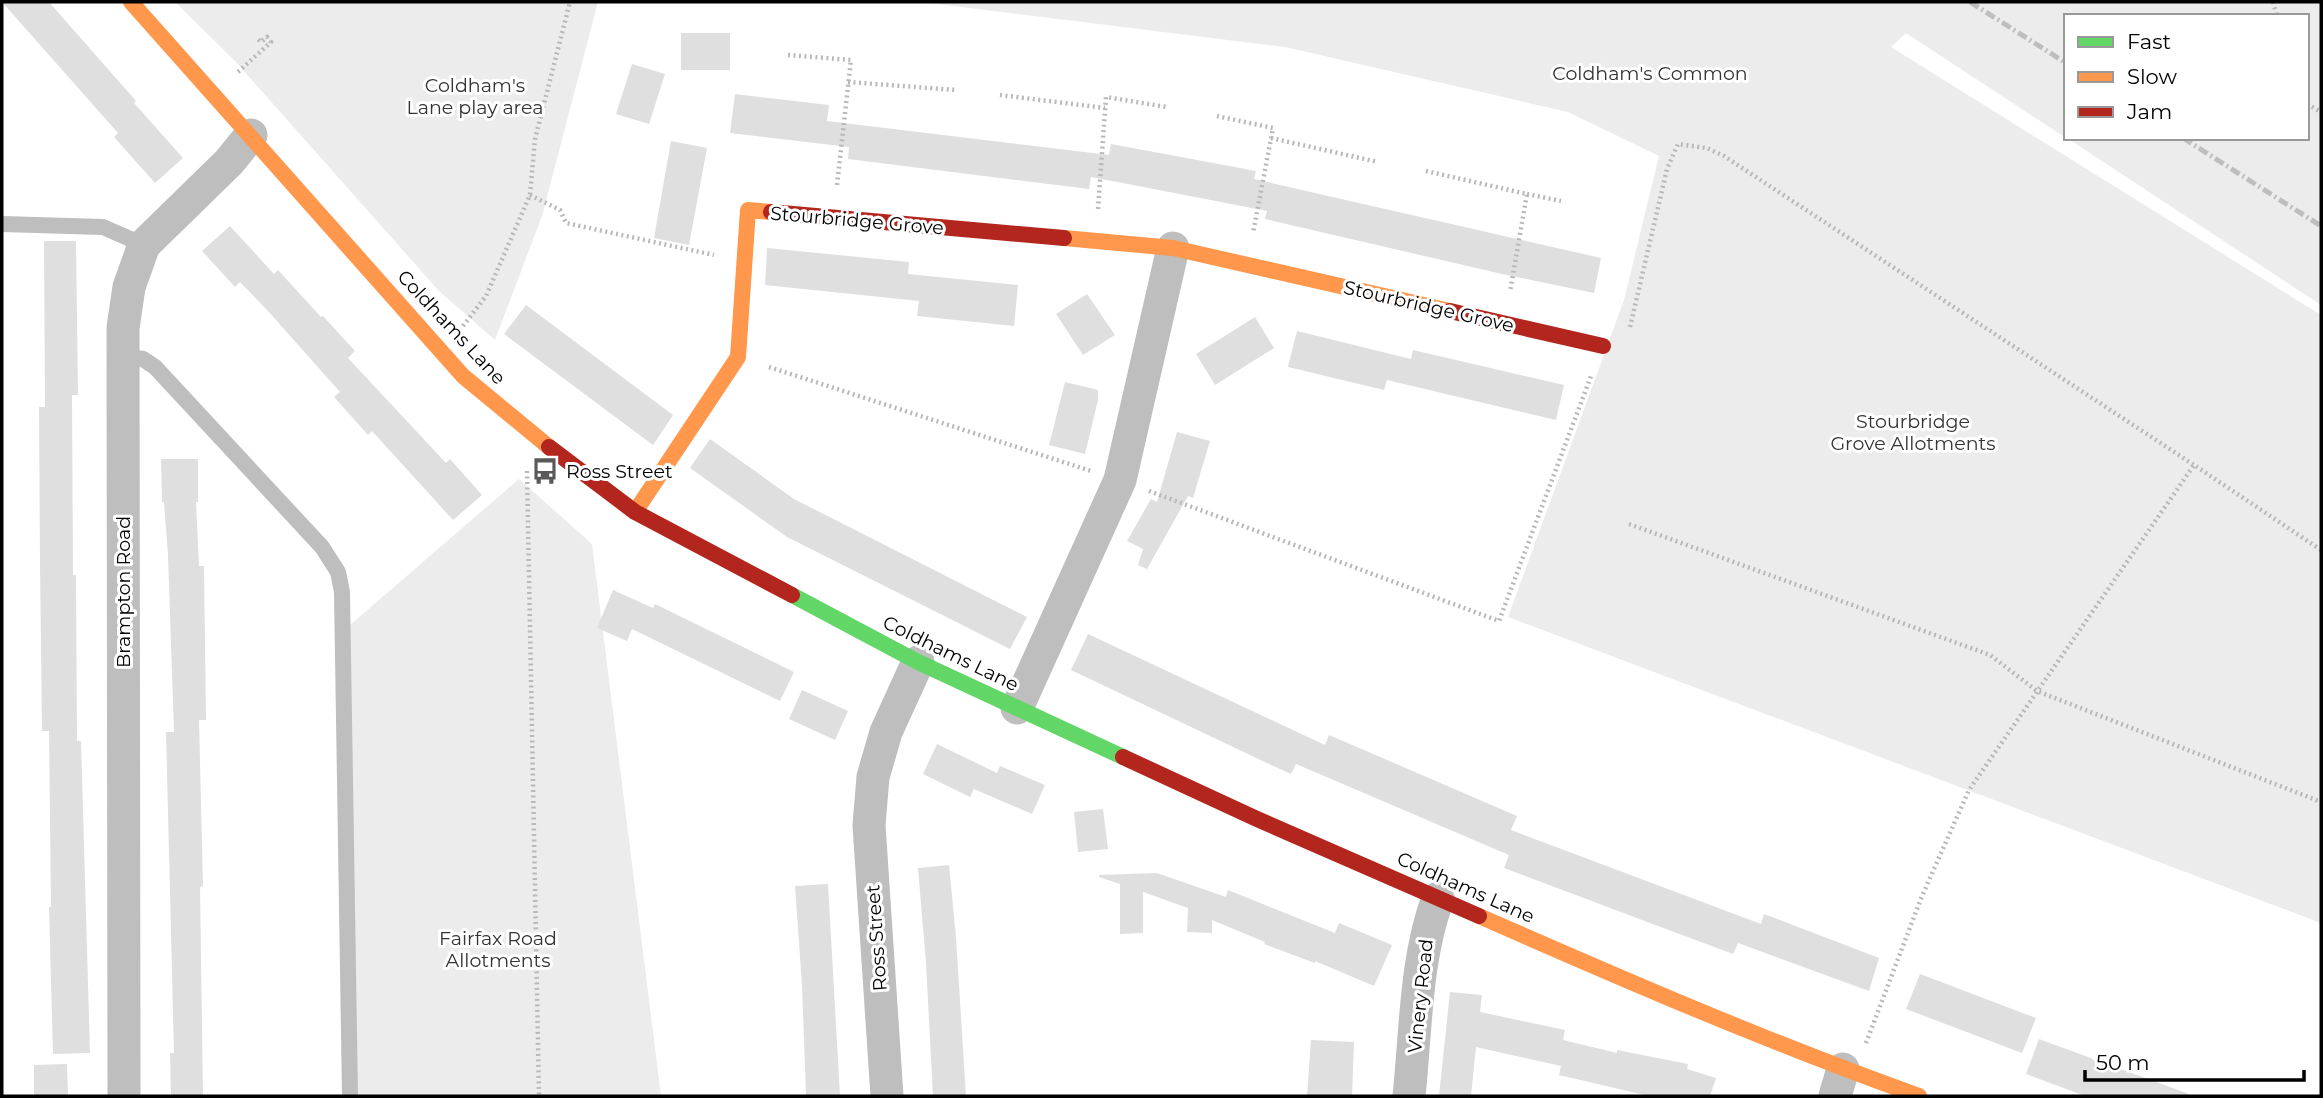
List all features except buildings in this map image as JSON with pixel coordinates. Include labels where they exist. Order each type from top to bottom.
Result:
[{"type":"street","name":"Coldhams Lane","points":[[131,2],[463,376],[545,445],[635,512],[918,662],[1257,819],[1678,1003],[1844,1079],[1919,1096]]},
{"type":"street","name":"Brampton Road","points":[[124,1096],[123,328],[129,288],[144,245],[229,162],[251,135]]},
{"type":"street","name":"Stourbridge Grove","points":[[635,512],[738,357],[748,210],[1173,248],[1603,346]]},
{"type":"street","points":[[1017,708],[1120,480],[1173,248]]},
{"type":"street","name":"Ross Street","points":[[887,1096],[869,825],[873,777],[886,732],[918,662]]},
{"type":"street","name":"Vinery Road","points":[[1409,1096],[1423,957],[1428,926],[1438,898]]},
{"type":"lane","points":[[2,224],[103,227],[144,245]]},
{"type":"lane","points":[[123,356],[144,359],[155,367],[323,547],[338,572],[342,592],[350,1096]]},
{"type":"path","points":[[439,349],[471,319],[486,296],[530,195],[535,139],[570,2]]},
{"type":"path","points":[[214,93],[271,42],[267,37],[261,42],[258,39]]},
{"type":"path","points":[[788,55],[851,60],[834,218]]},
{"type":"path","points":[[848,82],[956,90]]},
{"type":"path","points":[[1000,95],[1105,108]]},
{"type":"path","points":[[1095,241],[1106,97],[1167,107]]},
{"type":"path","points":[[1217,116],[1273,128],[1247,265]]},
{"type":"path","points":[[1271,138],[1378,162]]},
{"type":"path","points":[[1629,331],[1672,156],[1678,144],[1707,148],[1724,156],[2321,550]]},
{"type":"path","points":[[1426,171],[1561,201]]},
{"type":"path","points":[[1504,324],[1527,194]]},
{"type":"path","points":[[530,195],[560,210],[566,223],[745,262]]},
{"type":"path","points":[[738,357],[1120,480],[1499,621],[1603,346]]},
{"type":"path","points":[[539,1096],[527,469],[545,445]]},
{"type":"path","points":[[1844,1079],[1969,790],[2194,465]]},
{"type":"path","points":[[1629,524],[1990,655],[2037,691],[2321,802]]},
{"type":"green space","name":"Coldham's Lane play area","points":[[175,2],[598,2],[542,216],[495,340],[439,291],[235,61]]},
{"type":"green space","name":"Stourbridge Grove Allotments","points":[[921,2],[2321,2],[2321,305],[2070,140],[2309,140],[2309,14],[2064,14],[2064,137],[1906,33],[1891,47],[2321,315],[2321,923],[1508,617],[1624,300],[1659,156],[1568,112],[1285,47]]},
{"type":"green space","name":"Fairfax Road Allotments","points":[[519,479],[592,544],[661,1096],[357,1096],[350,625]]},
{"type":"railway","points":[[1970,2],[2064,62]]},
{"type":"railway","points":[[2186,140],[2321,226]]},
{"type":"traffic: fast","points":[[792,595],[918,662],[1123,757]]},
{"type":"traffic: slow","points":[[131,2],[463,376],[549,447]]},
{"type":"traffic: slow","points":[[635,512],[738,357],[748,210],[771,212]]},
{"type":"traffic: slow","points":[[1064,238],[1173,248],[1450,311]]},
{"type":"traffic: slow","points":[[1479,916],[1753,1033],[1919,1096]]},
{"type":"traffic: jam","points":[[771,212],[1064,238]]},
{"type":"traffic: jam","points":[[1450,311],[1603,346]]},
{"type":"traffic: jam","points":[[549,447],[635,512],[792,595]]},
{"type":"traffic: jam","points":[[1123,757],[1479,916]]},
{"type":"place","name":"Ross Street","points":[[545,471]]},
{"type":"park label","name":"Coldham's Common","points":[[1650,73]]}]
